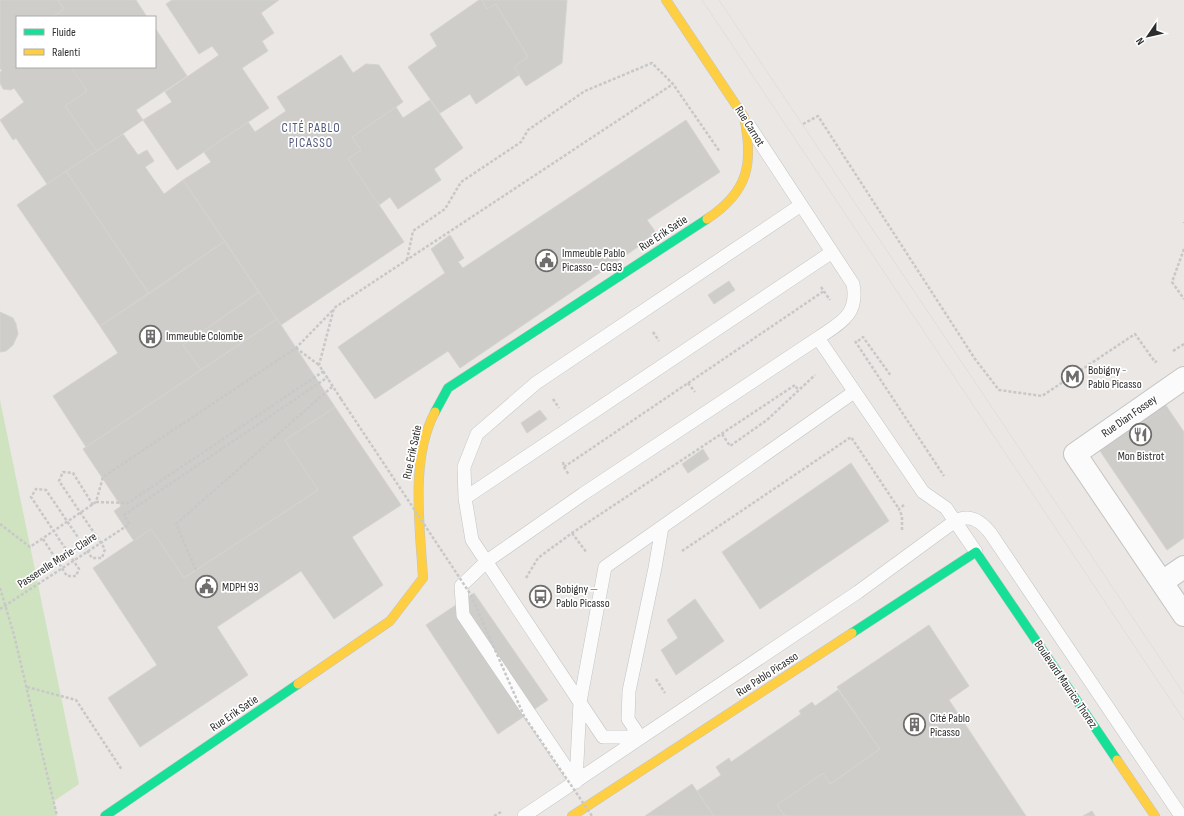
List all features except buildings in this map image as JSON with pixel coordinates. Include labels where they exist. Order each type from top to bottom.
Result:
[{"type":"street","name":"Rue Carnot","points":[[666,0],[744,117]]},
{"type":"street","name":"Rue Erik Satie","points":[[105,816],[390,621],[423,578],[417,485],[428,426],[448,388],[723,208],[742,185],[750,159],[748,132],[744,117]]},
{"type":"street","name":"Rue Dian Fossey","points":[[1162,582],[1075,454],[1184,378]]},
{"type":"street","name":"Rue Pablo Picasso","points":[[572,816],[976,552]]},
{"type":"street","name":"Boulevard Maurice Thorez","points":[[976,552],[1155,816]]},
{"type":"street","points":[[1184,567],[1162,582],[1184,615]]},
{"type":"lane","name":"Rue Carnot","points":[[576,782],[463,615],[460,586],[487,562],[583,494],[846,318],[854,303],[853,284],[744,117]]},
{"type":"lane","points":[[640,737],[603,737],[472,540],[465,498],[464,467],[477,434],[536,384],[801,205]]},
{"type":"lane","points":[[465,498],[832,252]]},
{"type":"lane","points":[[818,338],[923,492],[946,508],[976,552]]},
{"type":"lane","points":[[576,782],[580,702],[605,567],[854,392]]},
{"type":"lane","points":[[524,816],[870,583],[955,521],[971,518],[986,526],[1181,816]]},
{"type":"lane","points":[[640,737],[628,719],[629,691],[655,568],[662,527]]},
{"type":"path","points":[[95,503],[103,477],[296,348],[334,308],[407,260],[507,192],[673,84],[652,63],[585,91],[528,130],[521,142],[461,182],[445,209],[413,231],[407,260]]},
{"type":"path","points":[[803,124],[818,116],[975,359],[999,390],[1042,396],[1135,334],[1155,362],[1161,358]]},
{"type":"path","points":[[1184,249],[1172,282],[1184,299]]},
{"type":"path","points":[[564,467],[824,291]]},
{"type":"path","points":[[320,365],[334,308]]},
{"type":"path","points":[[651,330],[661,344]]},
{"type":"path","points":[[863,337],[891,376]]},
{"type":"path","points":[[1167,355],[1184,344]]},
{"type":"path","points":[[296,348],[320,365],[471,594],[524,716],[592,816]]},
{"type":"path","points":[[0,524],[30,548],[95,503],[128,503],[324,371]]},
{"type":"path","name":"Passerelle Marie-Claire","points":[[0,609],[129,524],[124,515],[328,377]]},
{"type":"path","points":[[688,383],[697,395]]},
{"type":"path","points":[[524,582],[538,558],[597,516],[795,385],[798,390]]},
{"type":"path","points":[[196,570],[176,524],[333,386]]},
{"type":"path","points":[[722,434],[730,446],[767,420]]},
{"type":"path","points":[[678,554],[851,437],[899,509]]},
{"type":"path","points":[[42,539],[67,576],[76,576],[79,569],[32,497],[36,489],[46,490],[92,558],[102,558],[105,549],[59,481],[63,472],[73,473],[95,503]]},
{"type":"path","points":[[0,588],[26,687],[57,816]]},
{"type":"path","points":[[654,677],[669,699]]},
{"type":"path","points":[[26,687],[76,700],[138,793]]},
{"type":"green space","points":[[0,400],[79,784],[54,801],[57,816],[0,816]]},
{"type":"tram line","points":[[702,0],[1184,720]]},
{"type":"tram line","points":[[719,0],[1184,694]]},
{"type":"traffic: fast","points":[[435,412],[448,388],[707,219]]},
{"type":"traffic: fast","points":[[852,633],[976,552],[1117,760]]},
{"type":"traffic: fast","points":[[105,816],[298,684]]},
{"type":"traffic: slow","points":[[666,0],[744,117],[748,149],[745,176],[731,198],[721,209],[707,219]]},
{"type":"traffic: slow","points":[[298,684],[390,621],[423,578],[418,493],[419,471],[427,430],[435,412]]},
{"type":"traffic: slow","points":[[572,816],[852,633]]},
{"type":"traffic: slow","points":[[1117,760],[1155,816]]},
{"type":"place","name":"Immeuble Pablo Picasso - CG93","points":[[547,260]]},
{"type":"place","name":"Immeuble Colombe","points":[[151,336]]},
{"type":"place","name":"Bobigny - Pablo Picasso","points":[[1072,377]]},
{"type":"place","name":"Mon Bistrot","points":[[1141,435]]},
{"type":"place","name":"MDPH 93","points":[[207,587]]},
{"type":"place","name":"Bobigny — Pablo Picasso","points":[[541,596]]},
{"type":"place","name":"Cité Pablo Picasso","points":[[914,725]]},
{"type":"district","name":"CITÉ PABLO PICASSO","points":[[311,134]]}]
